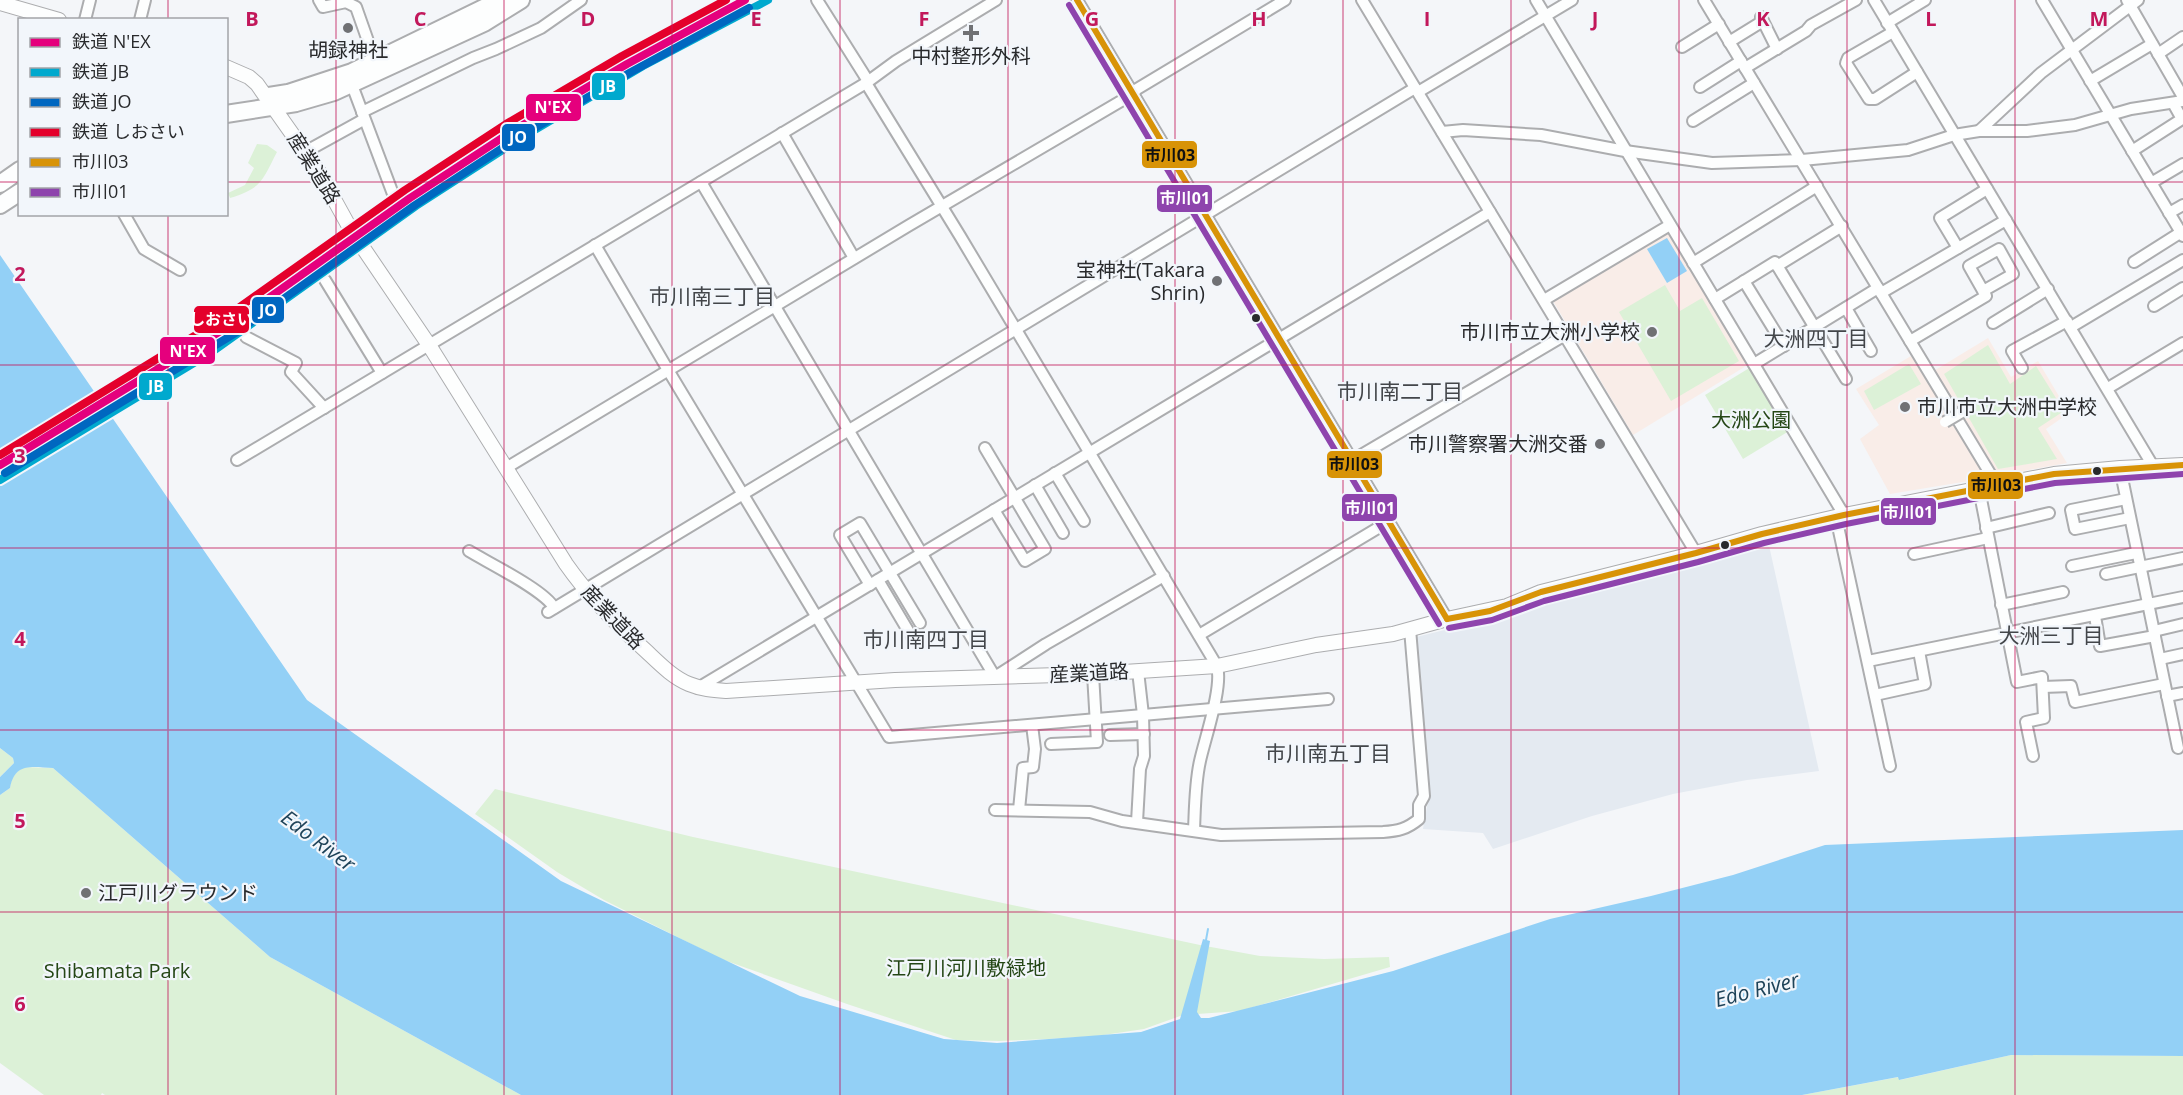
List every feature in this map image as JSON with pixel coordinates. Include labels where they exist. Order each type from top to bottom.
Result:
[{"type":"highway","points":[[228,113],[316,85],[375,61],[500,0]]},
{"type":"highway","points":[[228,102],[317,98],[352,85],[484,22],[521,0]]},
{"type":"highway","points":[[0,184],[18,171]]},
{"type":"highway","points":[[3,204],[18,193]]},
{"type":"main road","points":[[0,3],[52,18]]},
{"type":"main road","name":"産業道路","points":[[228,68],[249,77],[270,101],[319,172],[351,230],[429,345],[584,590],[609,617],[667,671],[698,688],[726,691],[855,682],[1093,674],[1217,666],[1316,645],[1393,634],[1447,619],[1490,611],[1541,592],[1840,516],[2054,474],[2183,465]]},
{"type":"street","points":[[86,18],[90,0]]},
{"type":"street","points":[[140,18],[145,0]]},
{"type":"street","points":[[319,0],[323,7],[346,2],[356,7],[375,61]]},
{"type":"street","points":[[305,152],[363,116],[473,58],[541,28],[581,0]]},
{"type":"street","points":[[817,0],[1217,666],[1219,678],[1210,725],[1199,763],[1194,830]]},
{"type":"street","points":[[237,460],[867,82],[896,61],[996,0]]},
{"type":"street","points":[[1077,0],[1447,619]]},
{"type":"street","points":[[506,468],[854,258],[1133,94],[1137,89],[1285,0]]},
{"type":"street","points":[[1362,0],[1696,553]]},
{"type":"street","points":[[1536,0],[1754,364],[1840,516],[1890,766]]},
{"type":"street","points":[[469,551],[532,588],[552,603],[551,610],[1205,216],[1572,0]]},
{"type":"street","points":[[1704,0],[1997,485]]},
{"type":"street","points":[[1700,87],[1778,49],[1806,31],[1811,25],[1856,0]]},
{"type":"street","points":[[1874,0],[2153,466]]},
{"type":"street","points":[[1917,72],[1875,99],[1869,99],[1846,63],[1848,58],[1925,0]]},
{"type":"street","points":[[2042,0],[2182,233],[2134,262]]},
{"type":"street","points":[[1979,131],[2041,73],[2132,2],[2155,49],[2183,97]]},
{"type":"street","points":[[1729,42],[1762,19],[1778,49]]},
{"type":"street","points":[[1682,47],[1719,24]]},
{"type":"street","points":[[2090,81],[2183,37]]},
{"type":"street","points":[[1693,122],[1754,83]]},
{"type":"street","points":[[352,85],[393,194]]},
{"type":"street","points":[[1442,132],[1463,130],[1541,135],[1625,151],[1712,163],[1802,160],[1908,150],[1954,135],[1979,131],[2027,131],[2066,126],[2131,109],[2178,102],[2182,119],[2132,151]]},
{"type":"street","points":[[782,133],[854,258]]},
{"type":"street","points":[[2151,183],[2183,164]]},
{"type":"street","points":[[701,182],[995,677],[1046,644],[1164,576]]},
{"type":"street","points":[[1693,263],[1817,186]]},
{"type":"street","points":[[1958,248],[1940,218],[1987,189]]},
{"type":"street","points":[[2169,213],[2183,205]]},
{"type":"street","points":[[698,688],[1490,212]]},
{"type":"street","points":[[125,216],[144,249],[180,270]]},
{"type":"street","points":[[1754,364],[1846,308],[2006,220]]},
{"type":"street","points":[[1544,300],[1670,225]]},
{"type":"street","points":[[1777,266],[1842,226]]},
{"type":"street","points":[[595,245],[889,737],[1328,699]]},
{"type":"street","points":[[2022,368],[2012,351],[2069,324],[2183,260]]},
{"type":"street","points":[[1714,298],[1775,262],[1846,379]]},
{"type":"street","points":[[325,280],[382,373]]},
{"type":"street","points":[[1744,281],[1784,346]]},
{"type":"street","points":[[2154,306],[2183,288]]},
{"type":"street","points":[[1993,323],[2048,289]]},
{"type":"street","points":[[1910,341],[1986,296],[1983,291]]},
{"type":"street","points":[[1846,308],[1871,351]]},
{"type":"street","points":[[1351,461],[1565,335]]},
{"type":"street","points":[[246,337],[296,363],[291,372],[324,408]]},
{"type":"street","points":[[2108,388],[2183,343]]},
{"type":"street","points":[[1945,422],[1962,411]]},
{"type":"street","points":[[985,448],[1045,549],[1025,561],[994,510]]},
{"type":"street","points":[[2120,468],[2164,684],[2179,730],[2178,748]]},
{"type":"street","points":[[1055,473],[1084,521]]},
{"type":"street","points":[[1035,485],[1064,533]]},
{"type":"street","points":[[1978,489],[2018,682],[2042,676],[2044,718],[2026,722],[2033,756]]},
{"type":"street","points":[[2126,499],[2071,510],[2075,529],[2130,518]]},
{"type":"street","points":[[1914,554],[2049,513]]},
{"type":"street","points":[[1199,635],[1388,522]]},
{"type":"street","points":[[914,639],[840,534],[860,523],[920,623]]},
{"type":"street","points":[[2072,566],[2136,553]]},
{"type":"street","points":[[2106,574],[2183,558]]},
{"type":"street","points":[[2001,605],[2063,592]]},
{"type":"street","points":[[1868,661],[2183,597]]},
{"type":"street","points":[[2095,616],[2100,646],[2154,634],[2183,624]]},
{"type":"street","points":[[995,810],[1090,812],[1122,820],[1221,835],[1400,831],[1419,819],[1419,805],[1424,796],[1410,629]]},
{"type":"street","points":[[1875,695],[1925,684],[1919,651]]},
{"type":"street","points":[[2160,659],[2183,654]]},
{"type":"street","points":[[1137,822],[1140,769],[1144,756],[1143,715],[1138,671]]},
{"type":"street","points":[[1052,744],[1097,742],[1093,674]]},
{"type":"street","points":[[2043,687],[2071,686],[2075,702],[2164,684]]},
{"type":"street","points":[[2168,696],[2183,693]]},
{"type":"street","points":[[1019,810],[1023,768],[1033,767],[1035,749],[1032,725]]},
{"type":"street","points":[[1110,735],[1144,734]]},
{"type":"shaded area","name":"市川市立大洲小学校","points":[[1670,230],[1751,363],[1633,435],[1553,301]]},
{"type":"shaded area","points":[[1988,338],[2011,377],[2038,361],[2069,413],[2046,429],[2067,463],[1996,476],[1932,372]]},
{"type":"shaded area","name":"市川市立大洲中学校","points":[[1911,356],[1987,478],[1890,494],[1860,439],[1879,425],[1856,389]]},
{"type":"shaded area","points":[[1768,541],[1819,771],[1747,780],[1673,794],[1592,816],[1493,849],[1483,833],[1423,829],[1428,801],[1416,637],[1502,616],[1537,601]]},
{"type":"green space","points":[[257,144],[267,145],[277,152],[268,170],[255,187],[230,198],[228,193],[245,185],[254,168],[248,163]]},
{"type":"green space","points":[[1665,285],[1680,311],[1702,298],[1739,361],[1671,401],[1619,312]]},
{"type":"green space","points":[[1988,345],[2010,384],[2036,366],[2064,411],[2038,428],[2057,459],[1998,469],[1944,374]]},
{"type":"green space","points":[[1909,364],[1921,384],[1874,410],[1864,391]]},
{"type":"green space","name":"大洲公園","points":[[1751,367],[1789,431],[1743,459],[1705,395]]},
{"type":"green space","points":[[0,748],[13,758],[14,763],[0,777]]},
{"type":"green space","name":"Shibamata Park","points":[[24,767],[53,768],[270,957],[521,1095],[105,1095],[102,1093],[101,1095],[44,1095],[0,1063],[0,795],[10,788],[14,776]]},
{"type":"green space","name":"江戸川河川敷緑地","points":[[495,789],[693,837],[1200,945],[1260,956],[1324,959],[1389,957],[1390,967],[1240,1011],[1183,1015],[1144,1029],[1097,1036],[1048,1039],[956,1040],[721,959],[604,900],[557,872],[475,814]]},
{"type":"green space","points":[[2011,1055],[2183,1056],[2183,1095],[1802,1095],[1899,1077],[1900,1080]]},
{"type":"water","points":[[1667,238],[1687,271],[1667,283],[1647,249]]},
{"type":"water","name":"Edo River","points":[[0,255],[307,700],[561,881],[800,996],[944,1039],[997,1043],[1141,1032],[1180,1019],[1203,939],[1210,941],[1197,1012],[1201,1018],[1209,1018],[1393,971],[1550,919],[1733,875],[1825,845],[2183,830],[2183,1056],[2011,1055],[1899,1080],[1898,1077],[1802,1095],[521,1095],[270,957],[53,768],[31,767],[20,770],[12,780],[10,788],[0,795],[0,777],[14,763],[13,758],[0,748]]},
{"type":"waterway","points":[[1206,940],[1208,929]]},
{"type":"rail line","name":"しおさい","points":[[0,455],[227,316],[405,190],[506,124],[622,56],[726,0]]},
{"type":"rail line","name":"N'EX","points":[[0,465],[232,324],[410,198],[511,132],[627,64],[745,0]]},
{"type":"rail line","name":"JB","points":[[0,480],[212,352],[416,206],[521,138],[643,66],[768,0]]},
{"type":"rail line","name":"JO","points":[[5,473],[237,332],[415,205],[516,139],[631,72],[749,8]]},
{"type":"transit line","name":"市川03","points":[[1077,0],[1447,619]]},
{"type":"transit line","name":"市川01","points":[[1069,5],[1439,624]]},
{"type":"transit line","name":"市川03","points":[[1447,619],[1490,611],[1541,592],[1844,515],[2054,474],[2183,465]]},
{"type":"transit line","name":"市川01","points":[[1449,628],[1492,620],[1544,601],[1764,543],[1846,524],[2055,483],[2183,474]]},
{"type":"place","name":"胡録神社","points":[[348,28]]},
{"type":"place","name":"中村整形外科","points":[[971,33]]},
{"type":"place","name":"宝神社(Takara Shrin)","points":[[1217,281]]},
{"type":"place","name":"市川市立大洲小学校","points":[[1652,332]]},
{"type":"place","name":"市川市立大洲中学校","points":[[1905,407]]},
{"type":"place","name":"市川警察署大洲交番","points":[[1600,444]]},
{"type":"place","name":"江戸川グラウンド","points":[[86,893]]},
{"type":"district","name":"市川南三丁目","points":[[712,297]]},
{"type":"district","name":"大洲四丁目","points":[[1816,339]]},
{"type":"district","name":"市川南二丁目","points":[[1400,392]]},
{"type":"district","name":"大洲三丁目","points":[[2051,636]]},
{"type":"district","name":"市川南四丁目","points":[[926,640]]},
{"type":"district","name":"市川南五丁目","points":[[1328,754]]}]
